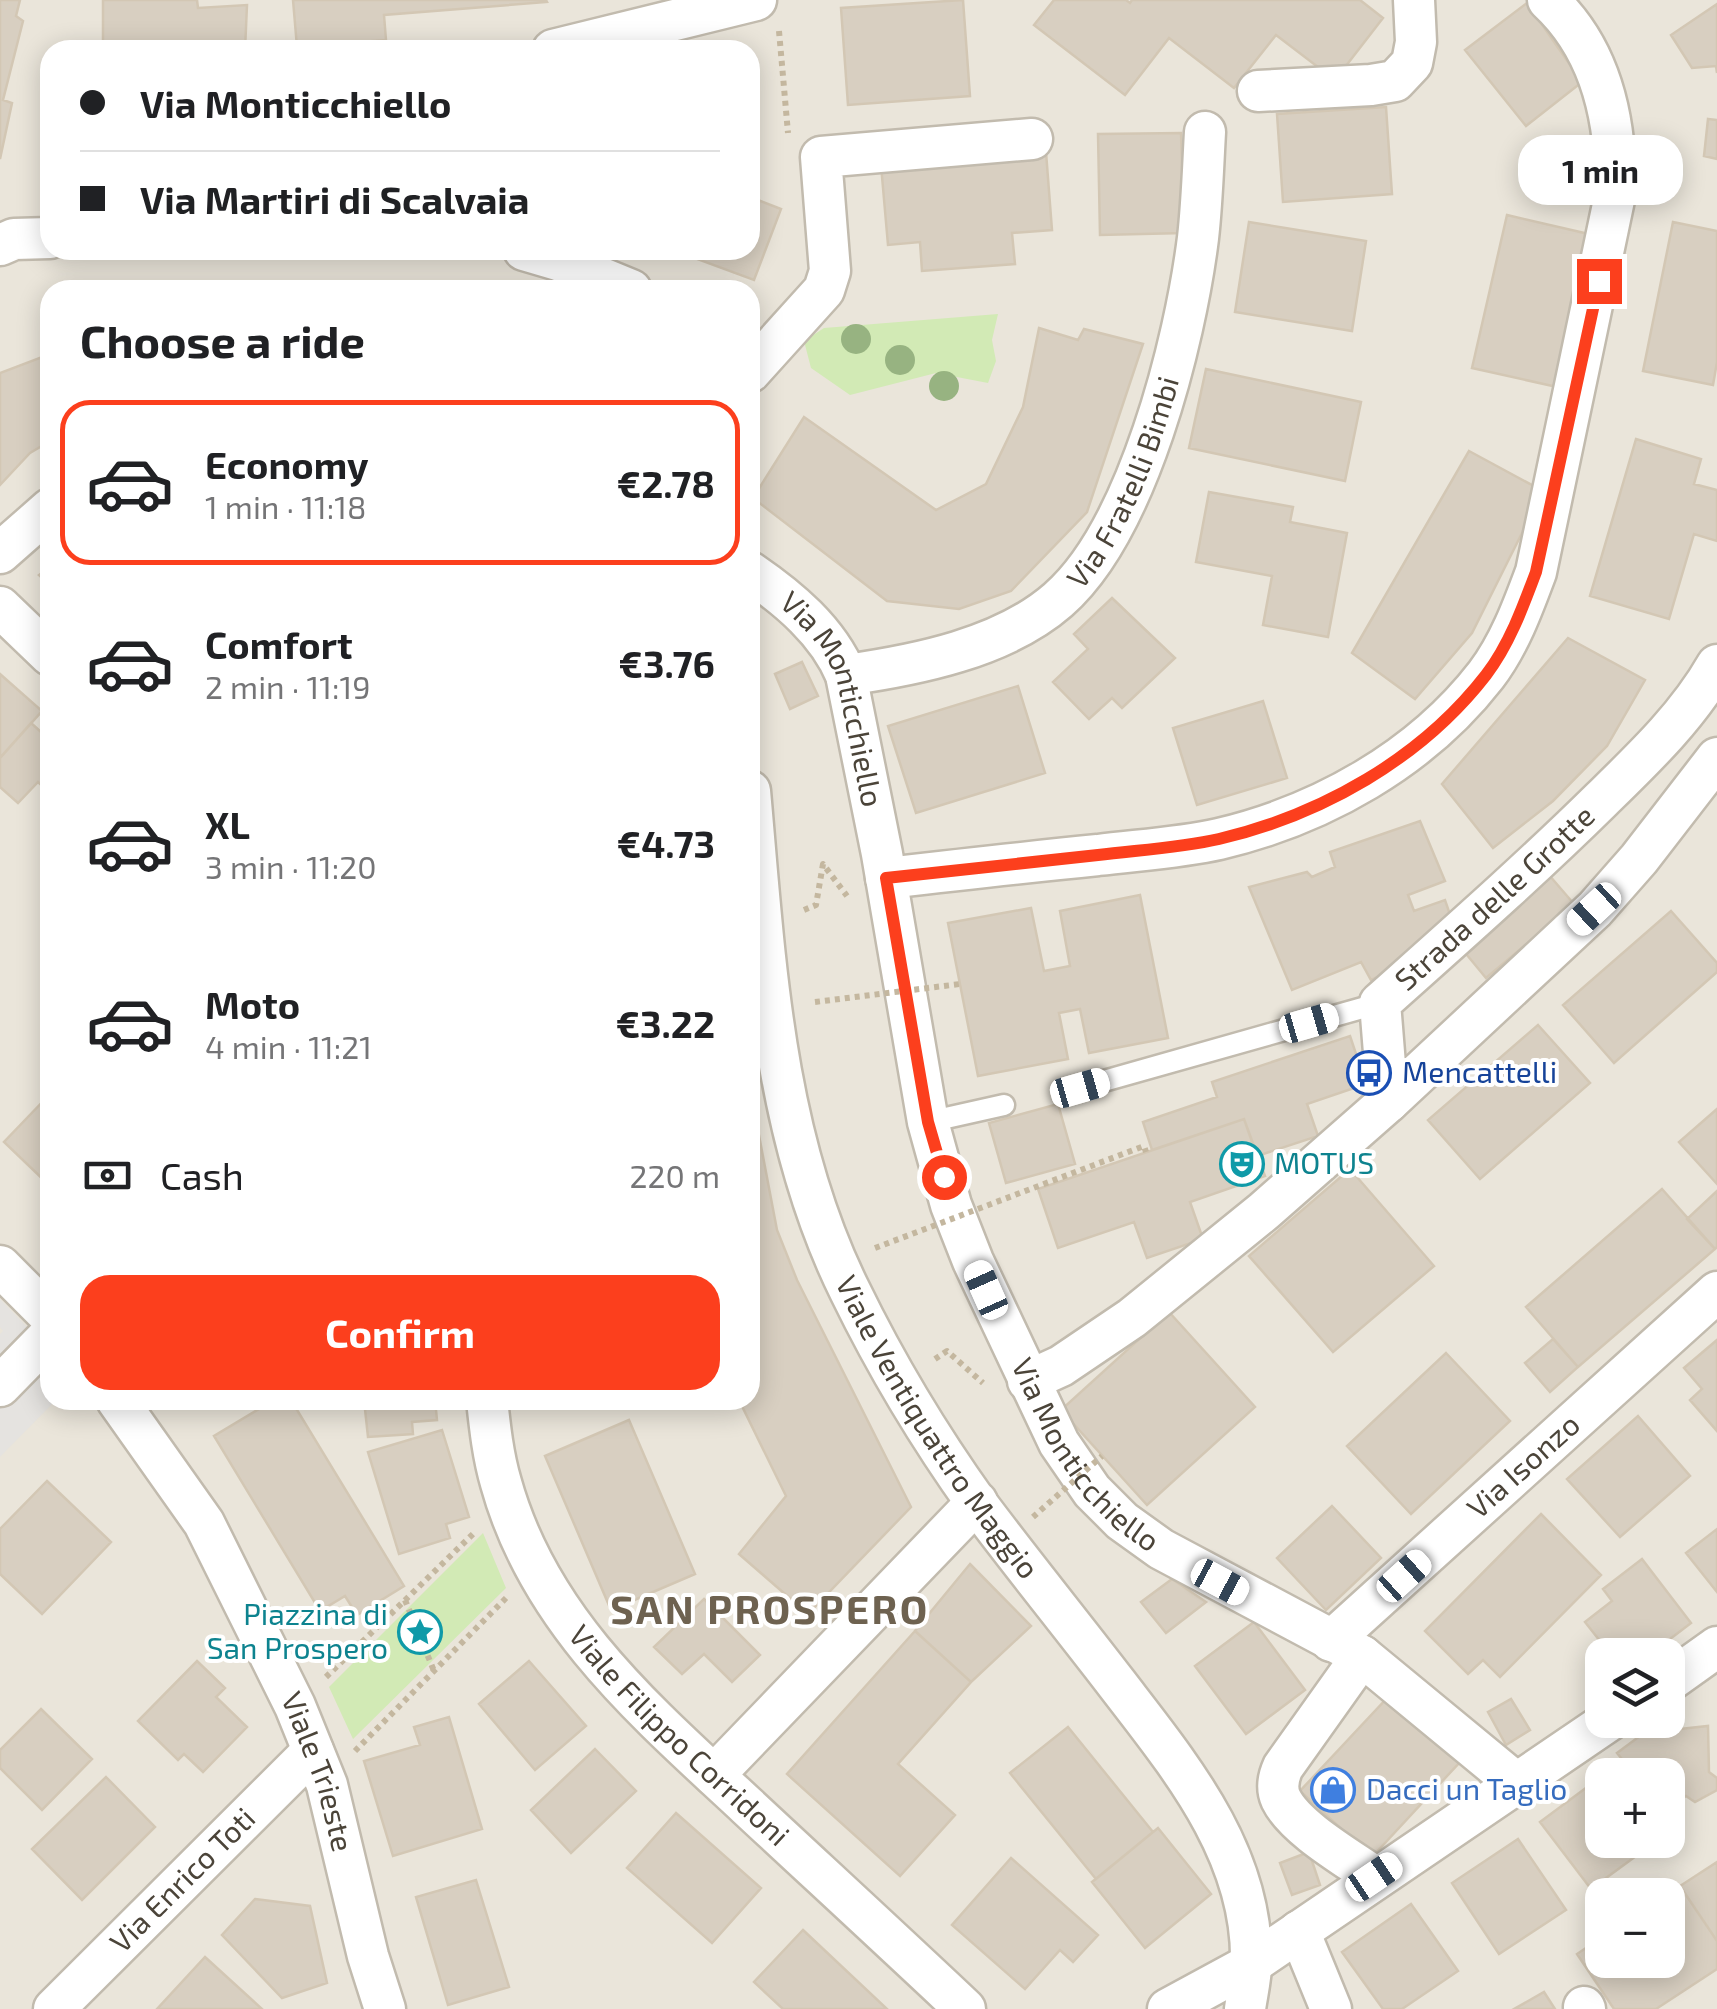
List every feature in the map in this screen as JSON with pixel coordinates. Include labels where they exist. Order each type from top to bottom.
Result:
[{"type":"street","points":[[593,40],[756,0]]},
{"type":"street","points":[[1258,90],[1395,81],[1412,63],[1416,42],[1414,0]]},
{"type":"street","points":[[884,866],[1192,844],[1273,824],[1357,785],[1394,762],[1455,711],[1488,672],[1514,629],[1536,572],[1615,195],[1612,126],[1594,62],[1578,34],[1548,0]]},
{"type":"street","name":"Via Fratelli Bimbi","points":[[846,675],[914,663],[998,635],[1033,618],[1087,571],[1108,538],[1155,428],[1184,316],[1198,239],[1205,132]]},
{"type":"street","points":[[760,361],[824,290],[830,271],[821,157],[1032,139]]},
{"type":"street","points":[[558,260],[607,280]]},
{"type":"street","points":[[0,552],[40,518]]},
{"type":"street","name":"Via Monticchiello","points":[[760,581],[824,636],[846,675],[928,1122],[962,1233],[1028,1381],[1072,1465],[1122,1520],[1162,1549],[1347,1648],[1516,1783]]},
{"type":"street","points":[[0,607],[40,645]]},
{"type":"street","name":"Strada delle Grotte","points":[[1380,1002],[1702,719],[1717,665]]},
{"type":"street","points":[[1028,1381],[1061,1366],[1132,1318],[1264,1212],[1388,1102],[1594,909],[1650,846],[1717,758]]},
{"type":"street","name":"Viale Ventiquattro Maggio","points":[[760,894],[783,1088],[809,1186],[850,1292],[923,1422],[976,1502],[1197,1790],[1238,1880],[1252,1964],[1245,2009]]},
{"type":"street","points":[[1380,1002],[1388,1102]]},
{"type":"street","points":[[0,1266],[40,1306]]},
{"type":"street","name":"Via Isonzo","points":[[1374,1877],[1296,1817],[1279,1796],[1278,1780],[1283,1768],[1347,1648],[1717,1292]]},
{"type":"street","points":[[0,1386],[40,1344]]},
{"type":"street","name":"Viale Trieste","points":[[124,1410],[204,1523],[279,1672],[330,1755],[326,1786],[385,2009]]},
{"type":"street","name":"Viale Filippo Corridoni","points":[[488,1410],[507,1504],[540,1576],[560,1611],[618,1685],[966,2009]]},
{"type":"street","points":[[714,1776],[976,1502]]},
{"type":"street","points":[[1685,1670],[1717,1647]]},
{"type":"street","points":[[1168,2009],[1252,1964],[1374,1877],[1585,1737]]},
{"type":"street","name":"Via Enrico Toti","points":[[54,2009],[330,1755]]},
{"type":"street","points":[[1299,1931],[1332,2009]]},
{"type":"lane","name":"Strada delle Grotte","points":[[1080,1088],[1380,1002]]},
{"type":"lane","points":[[928,1122],[1004,1105]]},
{"type":"path","points":[[804,910],[816,904],[823,864],[849,899],[857,858],[884,866]]},
{"type":"path","points":[[815,1002],[960,984]]},
{"type":"path","points":[[875,1248],[1144,1146],[1146,1152]]},
{"type":"path","points":[[1033,1518],[1102,1456]]},
{"type":"path","points":[[318,1685],[486,1521]]},
{"type":"path","points":[[330,1755],[434,1671],[516,1588]]},
{"type":"path","points":[[405,1600],[434,1671]]},
{"type":"shaded area","points":[[0,0],[1717,0],[1717,2009],[0,2009]]},
{"type":"shaded area","points":[[0,1299],[40,1341],[40,1410],[46,1410],[0,1457],[3,1331]]},
{"type":"green space","points":[[998,314],[992,340],[996,361],[988,383],[936,373],[850,395],[811,368],[804,341],[824,328]]},
{"type":"green space","points":[[483,1533],[506,1588],[353,1739],[329,1687]]},
{"type":"building","points":[[0,0],[20,0],[16,16],[23,21],[3,100],[12,103],[0,159]]},
{"type":"building","points":[[103,0],[197,0],[198,8],[247,5],[245,40],[103,40]]},
{"type":"building","points":[[293,0],[547,2],[384,15],[386,40],[296,40]]},
{"type":"building","points":[[963,0],[970,96],[848,105],[841,8]]},
{"type":"building","points":[[1054,0],[1360,0],[1383,18],[1335,80],[1276,35],[1234,88],[1169,38],[1125,95],[1034,25]]},
{"type":"building","points":[[1527,3],[1582,82],[1526,126],[1465,50]]},
{"type":"building","points":[[1717,4],[1717,73],[1716,66],[1692,68],[1671,35]]},
{"type":"building","points":[[1386,107],[1392,194],[1283,202],[1277,114]]},
{"type":"building","points":[[1708,119],[1717,120],[1717,159],[1704,156]]},
{"type":"building","points":[[1181,133],[1184,233],[1100,235],[1098,134]]},
{"type":"building","points":[[1046,152],[1052,230],[1012,233],[1015,264],[922,271],[920,242],[888,245],[881,165]]},
{"type":"building","points":[[760,201],[781,209],[754,280],[700,260],[760,260]]},
{"type":"building","points":[[1507,215],[1593,235],[1557,387],[1472,368]]},
{"type":"building","points":[[1249,222],[1366,241],[1352,331],[1235,312]]},
{"type":"building","points":[[1673,222],[1717,231],[1717,362],[1713,385],[1643,371]]},
{"type":"building","points":[[1039,328],[1078,340],[1084,329],[1143,344],[1087,512],[1011,591],[959,609],[887,601],[760,503],[760,487],[804,417],[936,510],[986,484],[1023,407]]},
{"type":"building","points":[[40,358],[40,447],[0,485],[0,373]]},
{"type":"building","points":[[1206,369],[1361,402],[1345,481],[1189,448]]},
{"type":"building","points":[[1636,439],[1701,459],[1694,484],[1717,490],[1717,541],[1694,534],[1669,619],[1590,596]]},
{"type":"building","points":[[1469,451],[1543,491],[1472,633],[1415,699],[1352,653]]},
{"type":"building","points":[[1209,492],[1293,507],[1290,522],[1347,533],[1328,637],[1263,625],[1272,576],[1196,562]]},
{"type":"building","points":[[1112,598],[1175,658],[1122,708],[1112,698],[1089,719],[1053,682],[1088,649],[1074,634]]},
{"type":"building","points":[[1568,638],[1645,680],[1607,746],[1553,801],[1493,848],[1442,784]]},
{"type":"building","points":[[802,662],[818,696],[790,709],[775,674]]},
{"type":"building","points":[[0,674],[40,713],[0,758]]},
{"type":"building","points":[[1018,686],[1045,773],[916,813],[888,726]]},
{"type":"building","points":[[1263,701],[1287,778],[1197,805],[1173,728]]},
{"type":"building","points":[[31,723],[40,731],[40,784],[18,803],[0,787],[0,758]]},
{"type":"building","points":[[1420,821],[1445,881],[1408,895],[1414,911],[1445,900],[1456,932],[1422,955],[1371,980],[1361,962],[1292,990],[1249,887],[1307,872],[1312,877],[1335,867],[1330,852]]},
{"type":"building","points":[[1549,875],[1574,904],[1486,978],[1462,949]]},
{"type":"building","points":[[1140,895],[1168,1038],[1089,1053],[1080,1009],[1059,1013],[1068,1059],[978,1076],[948,923],[1031,908],[1044,971],[1070,966],[1060,911]]},
{"type":"building","points":[[1671,911],[1717,963],[1717,972],[1614,1063],[1563,1005]]},
{"type":"building","points":[[1538,1025],[1590,1083],[1480,1179],[1428,1120]]},
{"type":"building","points":[[1350,1036],[1366,1084],[1307,1104],[1318,1136],[1257,1156],[1244,1119],[1152,1150],[1143,1122],[1217,1097],[1212,1082]]},
{"type":"building","points":[[40,1104],[40,1176],[4,1142]]},
{"type":"building","points":[[1058,1104],[1075,1164],[1006,1183],[989,1123]]},
{"type":"building","points":[[1717,1109],[1717,1184],[1679,1142]]},
{"type":"building","points":[[1244,1119],[1265,1176],[1190,1202],[1203,1239],[1147,1258],[1134,1222],[1058,1248],[1038,1189]]},
{"type":"building","points":[[760,1141],[777,1230],[797,1280],[911,1507],[808,1614],[739,1554],[786,1496],[744,1410],[760,1410]]},
{"type":"building","points":[[1350,1169],[1434,1266],[1333,1352],[1249,1256]]},
{"type":"building","points":[[1662,1189],[1715,1249],[1578,1367],[1526,1307]]},
{"type":"building","points":[[1717,1191],[1717,1247],[1715,1249],[1687,1219]]},
{"type":"building","points":[[1169,1312],[1255,1407],[1147,1505],[1061,1410]]},
{"type":"building","points":[[1553,1339],[1578,1367],[1550,1392],[1525,1363]]},
{"type":"building","points":[[1717,1340],[1717,1431],[1690,1400],[1702,1389],[1684,1368]]},
{"type":"building","points":[[1446,1353],[1510,1421],[1411,1514],[1347,1446]]},
{"type":"building","points":[[257,1410],[297,1410],[404,1586],[357,1615],[345,1596],[320,1611],[214,1436]]},
{"type":"building","points":[[365,1410],[436,1410],[437,1420],[412,1422],[413,1434],[368,1437]]},
{"type":"building","points":[[1638,1416],[1690,1476],[1620,1537],[1567,1479]]},
{"type":"building","points":[[629,1420],[695,1574],[611,1610],[545,1456]]},
{"type":"building","points":[[442,1430],[469,1517],[446,1524],[450,1538],[399,1554],[368,1452]]},
{"type":"building","points":[[47,1481],[111,1542],[42,1614],[0,1574],[0,1529]]},
{"type":"building","points":[[1332,1506],[1381,1558],[1326,1610],[1277,1558]]},
{"type":"building","points":[[1541,1514],[1601,1575],[1500,1677],[1483,1660],[1468,1674],[1425,1631]]},
{"type":"building","points":[[1717,1529],[1717,1592],[1686,1553]]},
{"type":"building","points":[[1642,1559],[1691,1623],[1671,1638],[1598,1638],[1585,1622],[1612,1601],[1603,1589]]},
{"type":"building","points":[[970,1564],[1031,1626],[971,1682],[915,1631]]},
{"type":"building","points":[[1172,1579],[1206,1602],[1166,1633],[1141,1602]]},
{"type":"building","points":[[704,1599],[760,1655],[732,1682],[704,1654],[682,1674],[654,1647]]},
{"type":"building","points":[[1254,1622],[1305,1690],[1246,1734],[1195,1666]]},
{"type":"building","points":[[915,1631],[971,1682],[898,1764],[955,1815],[900,1876],[787,1774]]},
{"type":"building","points":[[197,1661],[225,1688],[216,1697],[247,1727],[203,1772],[184,1754],[178,1760],[138,1721]]},
{"type":"building","points":[[529,1661],[586,1726],[535,1770],[479,1704]]},
{"type":"building","points":[[1389,1696],[1460,1762],[1372,1857],[1300,1791]]},
{"type":"building","points":[[1511,1699],[1530,1730],[1506,1745],[1488,1712]]},
{"type":"building","points":[[41,1709],[92,1759],[42,1810],[0,1768],[0,1750]]},
{"type":"building","points":[[449,1717],[482,1829],[393,1856],[364,1761],[420,1745],[414,1727]]},
{"type":"building","points":[[1708,1726],[1709,1772],[1717,1778],[1717,1790],[1695,1802],[1685,1797],[1685,1758],[1621,1758],[1617,1753],[1637,1738],[1685,1738],[1685,1729]]},
{"type":"building","points":[[1068,1727],[1153,1832],[1096,1879],[1010,1773]]},
{"type":"building","points":[[595,1749],[636,1791],[571,1853],[531,1810]]},
{"type":"building","points":[[106,1777],[155,1827],[82,1900],[32,1849]]},
{"type":"building","points":[[1585,1789],[1585,1858],[1633,1858],[1606,1878],[1585,1878],[1585,1881],[1540,1822]]},
{"type":"building","points":[[676,1813],[761,1888],[712,1943],[627,1868]]},
{"type":"building","points":[[1158,1828],[1211,1894],[1145,1948],[1092,1882]]},
{"type":"building","points":[[1518,1839],[1566,1910],[1499,1954],[1452,1883]]},
{"type":"building","points":[[1309,1852],[1320,1885],[1292,1895],[1280,1863]]},
{"type":"building","points":[[1011,1858],[1098,1935],[1073,1962],[1060,1950],[1025,1989],[952,1925]]},
{"type":"building","points":[[1717,1862],[1717,1941],[1685,1893],[1685,1883]]},
{"type":"building","points":[[476,1880],[509,1987],[448,2005],[416,1897]]},
{"type":"building","points":[[1685,1893],[1717,1941],[1717,1969],[1656,2009],[1614,2009],[1593,1978],[1685,1978]]},
{"type":"building","points":[[255,1899],[310,1906],[327,1983],[282,1998],[222,1935]]},
{"type":"building","points":[[1411,1904],[1458,1971],[1402,2009],[1383,2009],[1342,1952]]},
{"type":"building","points":[[803,1930],[887,2009],[783,2009],[754,1982]]},
{"type":"building","points":[[1585,1949],[1585,1966],[1577,1954]]},
{"type":"building","points":[[205,1957],[262,2009],[157,2009]]},
{"type":"building","points":[[1544,1992],[1555,2009],[1514,2009]]},
{"type":"place","name":"Mencattelli","points":[[1369,1073]]},
{"type":"place","name":"MOTUS","points":[[1242,1164]]},
{"type":"place","name":"Piazzina di San Prospero","points":[[420,1632]]},
{"type":"place","name":"Dacci un Taglio","points":[[1333,1790]]},
{"type":"district","name":"SAN PROSPERO","points":[[770,1610]]},
{"type":"route","points":[[944,1177],[928,1122],[886,878],[1216,840],[1305,811],[1357,785],[1408,751],[1455,711],[1488,672],[1526,601],[1536,572],[1599,281]]}]
